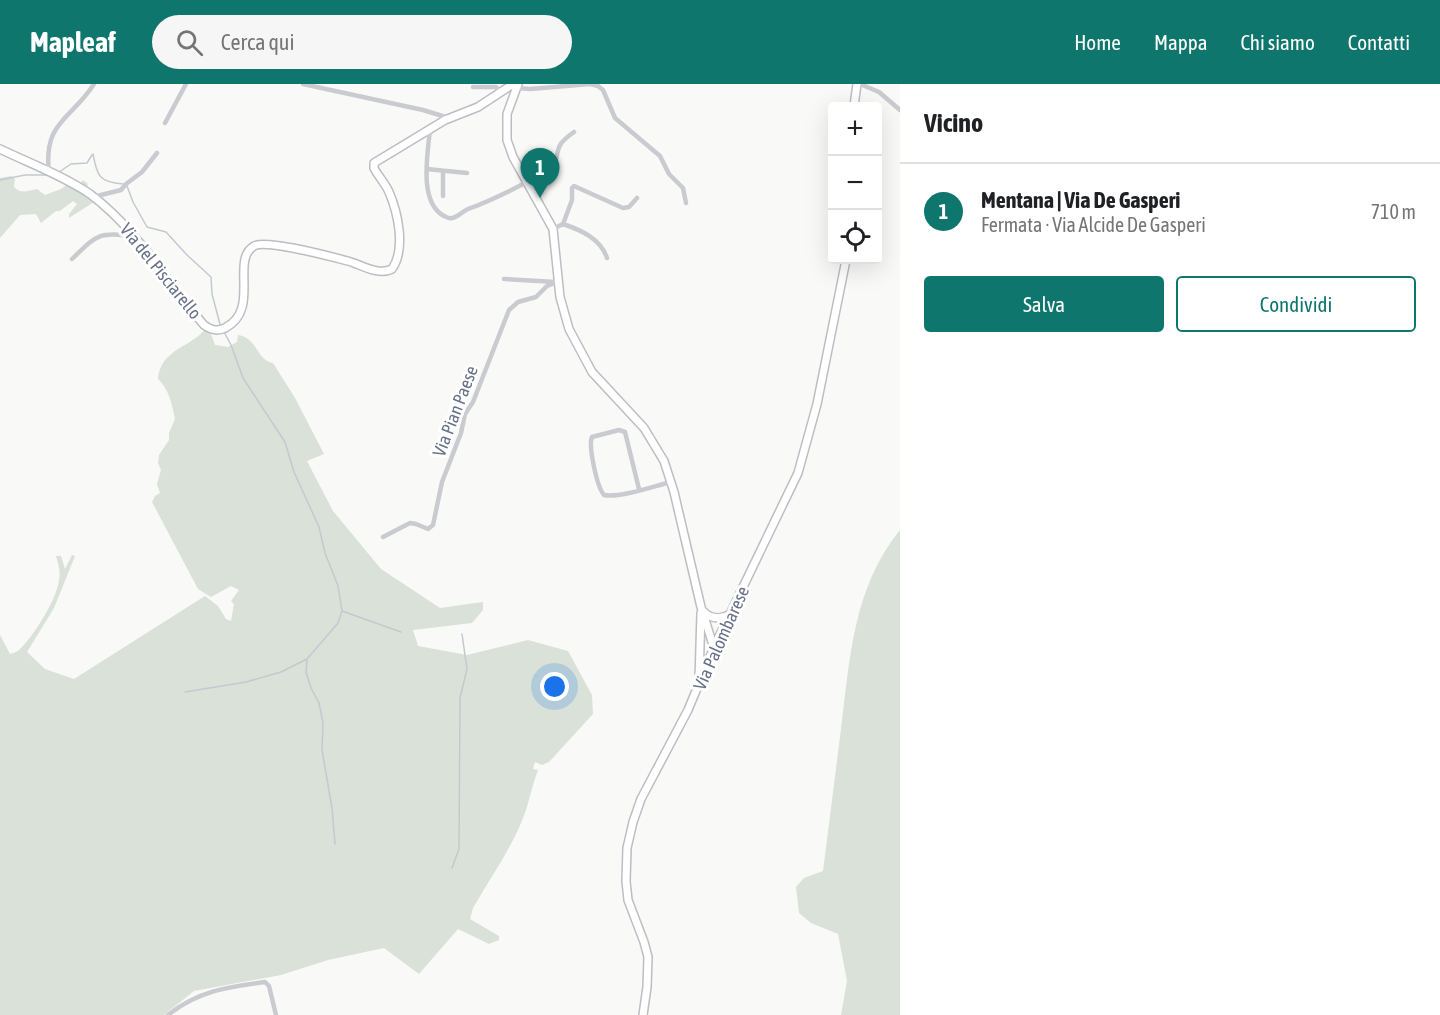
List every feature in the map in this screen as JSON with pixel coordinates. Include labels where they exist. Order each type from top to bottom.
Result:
[{"type":"street","points":[[49,173],[49,152],[55,128],[94,84]]},
{"type":"street","points":[[165,123],[186,84]]},
{"type":"street","points":[[303,84],[423,110],[449,118]]},
{"type":"street","points":[[686,203],[685,191],[668,172],[659,155],[613,117],[604,92],[599,87],[590,84],[530,89],[515,85],[506,117],[506,136],[511,155],[553,229],[558,282],[566,321],[581,355],[596,377],[646,432],[662,457],[671,482],[701,607],[714,648]]},
{"type":"street","points":[[855,102],[859,84],[879,92],[900,110]]},
{"type":"street","name":"Via del Pisciarello","points":[[0,149],[93,197],[136,236],[204,325],[212,330],[223,329],[235,321],[242,308],[245,294],[245,259],[248,250],[256,245],[266,243],[343,260],[380,272],[392,269],[399,256],[399,235],[390,196],[373,164],[449,118],[473,110],[515,85]]},
{"type":"street","points":[[473,87],[496,87],[500,93]]},
{"type":"street","points":[[430,129],[427,169],[430,201],[436,211],[449,218],[482,205],[527,182]]},
{"type":"street","points":[[537,200],[542,186],[553,171],[559,146],[574,132]]},
{"type":"street","points":[[93,197],[121,190],[140,174],[157,153]]},
{"type":"street","points":[[427,169],[466,173]]},
{"type":"street","points":[[442,171],[443,196]]},
{"type":"street","points":[[553,229],[563,224],[574,186],[623,208],[628,207],[637,198]]},
{"type":"street","points":[[563,224],[585,233],[602,247],[607,258]]},
{"type":"street","points":[[72,259],[102,234],[136,236]]},
{"type":"street","name":"Via Palombarese","points":[[643,1015],[648,960],[627,893],[628,841],[641,799],[685,717],[714,648],[786,500],[801,464],[817,404],[845,264]]},
{"type":"street","points":[[504,279],[558,282]]},
{"type":"street","name":"Via Pian Paese","points":[[383,537],[410,523],[428,529],[433,525],[441,486],[464,417],[473,402],[508,313],[518,302],[536,297],[547,286],[558,282]]},
{"type":"street","points":[[639,489],[625,432],[619,430],[592,437],[590,444],[602,493],[609,496],[671,482]]},
{"type":"street","points":[[701,607],[708,616],[713,618],[731,614]]},
{"type":"street","points":[[698,687],[701,607]]},
{"type":"street","points":[[701,622],[706,637],[714,648]]},
{"type":"street","points":[[168,1015],[188,1000],[201,994],[263,982],[269,986],[276,1015]]},
{"type":"shaded area","points":[[11,176],[15,179],[14,187],[19,191],[37,189],[45,195],[61,189],[73,180],[80,184],[83,180],[88,184],[86,189],[94,202],[69,218],[69,214],[77,204],[73,201],[41,223],[36,214],[20,215],[0,238],[0,178]]},
{"type":"shaded area","points":[[206,327],[215,345],[228,347],[237,342],[238,335],[245,337],[250,340],[263,358],[273,363],[295,398],[324,454],[307,461],[333,511],[381,569],[440,608],[483,602],[483,610],[472,623],[413,630],[418,646],[467,655],[528,640],[568,651],[592,695],[593,714],[549,762],[542,765],[535,762],[533,769],[538,770],[521,823],[505,855],[473,908],[470,919],[499,936],[499,940],[489,944],[458,929],[419,974],[384,948],[328,960],[281,975],[194,991],[164,1015],[0,1015],[0,635],[10,654],[18,651],[25,644],[44,617],[54,597],[60,573],[56,556],[61,556],[65,569],[72,555],[75,556],[54,608],[27,652],[45,669],[74,679],[205,596],[218,606],[226,619],[231,621],[234,604],[231,601],[239,590],[231,586],[211,597],[198,589],[152,502],[160,493],[157,484],[161,470],[158,463],[159,455],[169,440],[169,433],[175,419],[167,392],[158,379],[160,369],[171,354],[195,339]]},
{"type":"shaded area","points":[[900,530],[900,1015],[841,1015],[847,981],[838,934],[811,923],[799,913],[796,887],[804,878],[823,871],[847,676],[856,625],[872,576],[884,552]]},
{"type":"waterway","points":[[93,154],[100,176],[109,182],[123,184]]},
{"type":"waterway","points":[[59,172],[71,164],[87,163],[92,155]]},
{"type":"waterway","points":[[0,180],[25,175],[49,175]]},
{"type":"waterway","points":[[127,186],[147,227],[166,232],[211,277],[212,294],[221,328]]},
{"type":"waterway","points":[[185,692],[246,682],[281,672],[307,659],[338,623],[342,611],[338,586],[325,553],[319,527],[294,472],[285,442],[243,378],[224,332]]},
{"type":"waterway","points":[[342,611],[401,632]]},
{"type":"waterway","points":[[452,868],[459,849],[460,698],[467,669],[462,634]]},
{"type":"waterway","points":[[307,660],[306,672],[319,703],[323,723],[322,750],[332,808],[335,844]]},
{"type":"place","name":"Mentana | Via De Gasperi","points":[[540,198]]}]
